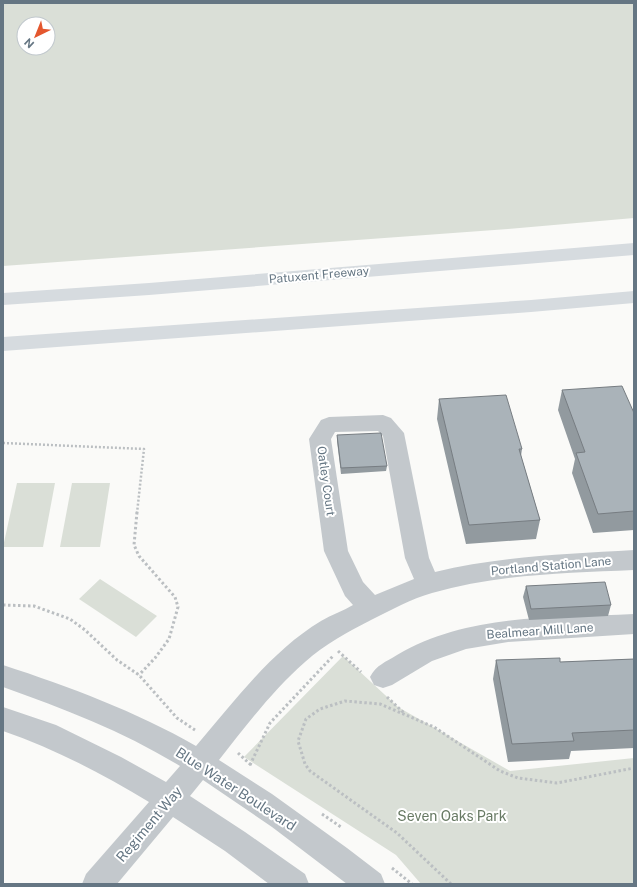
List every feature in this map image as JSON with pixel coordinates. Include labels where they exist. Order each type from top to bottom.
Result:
[{"type":"highway","name":"Patuxent Freeway","points":[[3,299],[634,249]]},
{"type":"highway","points":[[3,344],[531,306],[634,297]]},
{"type":"highway","points":[[531,306],[634,303]]},
{"type":"street","name":"Oatley Court","points":[[370,608],[354,588],[336,551],[320,439],[329,425],[383,423],[394,433],[417,558],[428,584]]},
{"type":"street","name":"Portland Station Lane","points":[[201,763],[262,688],[296,654],[329,629],[370,608],[398,595],[428,584],[455,577],[513,567],[634,560]]},
{"type":"street","name":"Bealmear Mill Lane","points":[[378,683],[423,653],[466,638],[508,631],[634,624]]},
{"type":"street","name":"Blue Water Boulevard","points":[[3,676],[70,700],[132,726],[201,763],[274,812],[351,868],[370,884]]},
{"type":"street","points":[[3,719],[45,734],[103,762],[170,799],[246,847],[294,884]]},
{"type":"street","name":"Regiment Way","points":[[97,884],[201,763]]},
{"type":"path","points":[[3,443],[144,449],[134,545],[139,556],[175,596],[178,607],[169,639],[155,658],[139,675]]},
{"type":"path","points":[[3,605],[34,606],[70,619],[86,630],[117,660],[139,675],[178,718],[189,727]]},
{"type":"path","points":[[250,765],[270,724],[338,651],[378,683],[406,715]]},
{"type":"path","points":[[451,884],[397,833],[310,771],[305,764],[298,741],[306,719],[320,709],[345,701],[380,704],[434,727],[500,771],[518,778],[556,783],[634,768]]},
{"type":"green space","points":[[3,3],[634,3],[634,218],[508,229],[3,266]]},
{"type":"green space","points":[[17,483],[55,483],[43,547],[3,547]]},
{"type":"green space","points":[[72,483],[110,483],[100,547],[60,547]]},
{"type":"green space","points":[[100,579],[157,616],[136,637],[79,599]]},
{"type":"green space","name":"Seven Oaks Park","points":[[343,656],[398,707],[510,771],[634,758],[634,884],[421,884],[396,855],[244,757]]},
{"type":"building","points":[[622,386],[634,413],[634,511],[598,514],[576,453],[585,452],[562,390]]},
{"type":"building","points":[[506,395],[522,449],[519,449],[540,520],[469,525],[439,399]]},
{"type":"building","points":[[381,433],[387,466],[341,468],[337,435]]},
{"type":"building","points":[[605,582],[611,605],[531,609],[526,586]]},
{"type":"building","points":[[560,658],[560,662],[634,659],[634,730],[572,733],[574,741],[512,744],[496,660]]}]
